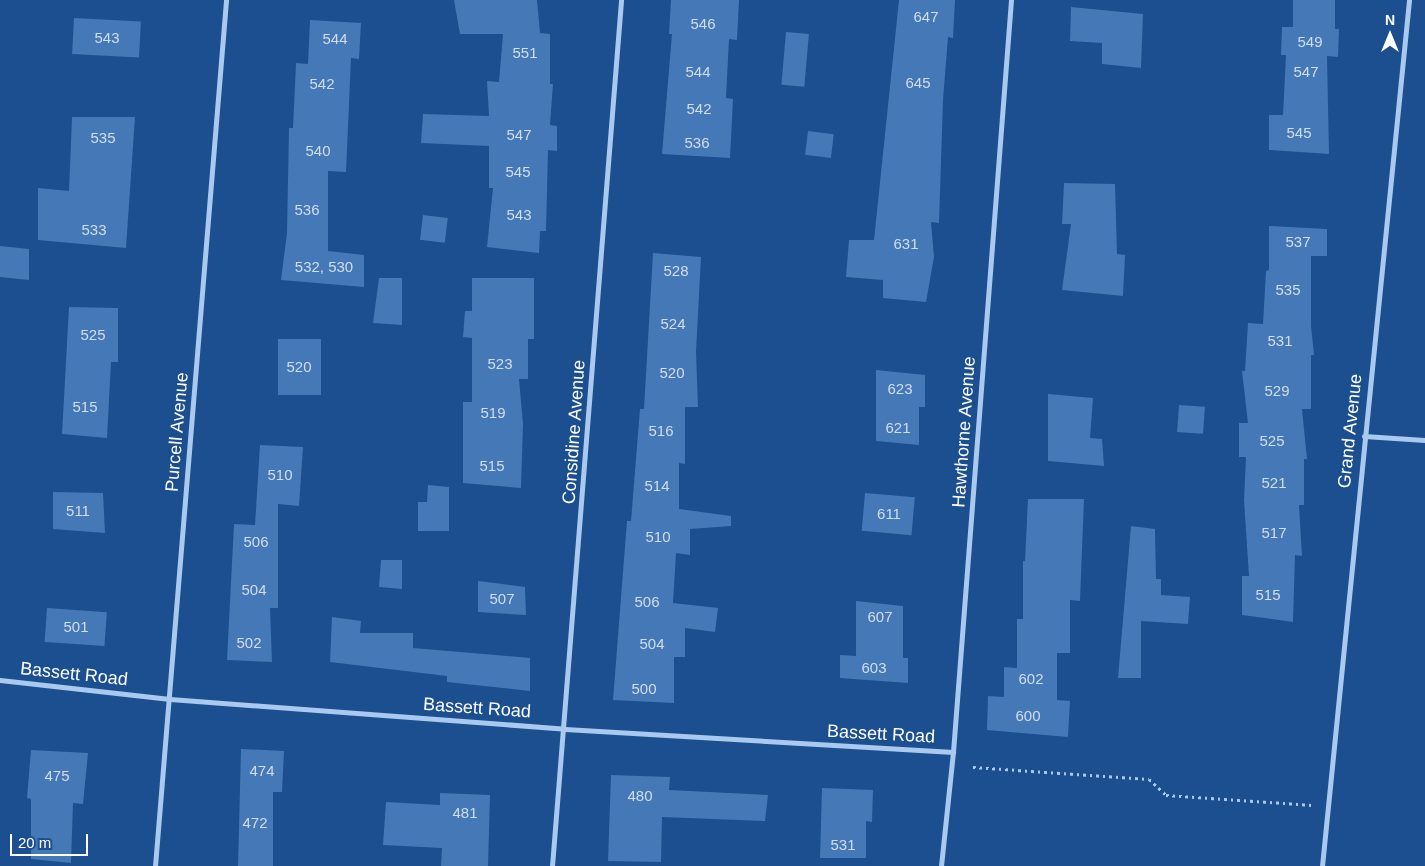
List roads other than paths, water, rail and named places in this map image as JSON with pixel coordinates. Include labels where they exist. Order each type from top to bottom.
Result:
[{"type":"street","name":"Purcell Avenue","points":[[155,866],[226,0]]},
{"type":"street","name":"Considine Avenue","points":[[552,866],[565,729],[621,0]]},
{"type":"street","name":"Hawthorne Avenue","points":[[941,866],[953,752],[1011,0]]},
{"type":"street","name":"Grand Avenue","points":[[1322,866],[1326,806],[1408,0]]},
{"type":"street","points":[[1364,436],[1425,440]]},
{"type":"street","name":"Bassett Road","points":[[0,680],[170,698],[565,729],[953,752]]}]
